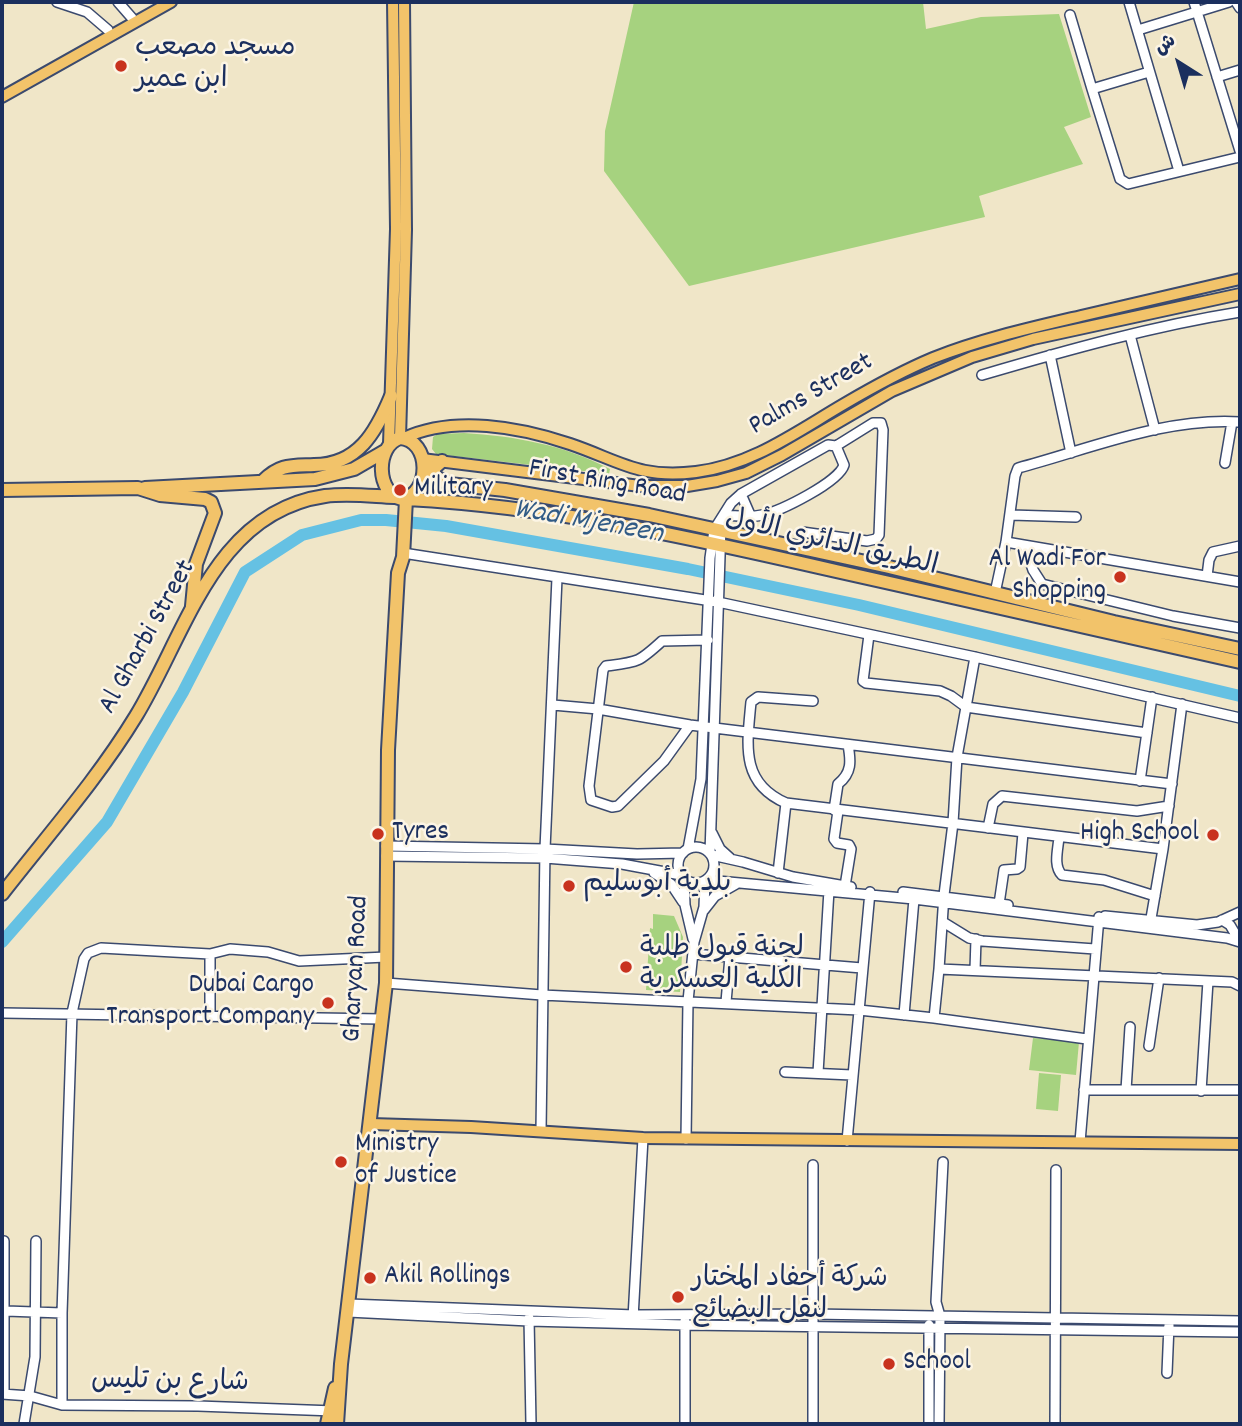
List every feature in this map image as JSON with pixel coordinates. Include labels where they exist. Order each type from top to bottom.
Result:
[{"type":"highway","points":[[263,481],[283,467],[323,465],[353,454],[372,435],[391,396]]},
{"type":"highway","points":[[395,443],[383,478],[387,488],[401,503],[414,495],[420,485],[423,460]]},
{"type":"highway","points":[[2,490],[138,488],[315,479],[336,475],[365,464],[395,443],[415,444],[434,475]]},
{"type":"highway","points":[[434,475],[434,468],[442,461]]},
{"type":"highway","name":"First Ring Road","points":[[434,475],[455,485],[505,490],[649,515],[718,538],[838,555],[1240,649]]},
{"type":"highway","points":[[138,488],[160,495],[205,499],[215,507],[196,564],[192,610]]},
{"type":"highway","name":"Al Gharbi Street","points":[[2,894],[124,736],[157,679],[211,573],[226,553],[254,528],[296,503],[327,496],[401,503]]},
{"type":"highway","name":"الطريق الدائري الأول","points":[[401,503],[461,502],[718,538],[1240,662]]},
{"type":"highway","name":"Gharyan Road","points":[[327,1424],[335,1416],[386,984],[388,750],[398,573],[403,553],[401,503]]},
{"type":"highway","name":"Gharyan Road","points":[[398,573],[395,558],[401,535]]},
{"type":"main road","points":[[2,90],[158,2]]},
{"type":"main road","points":[[2,97],[171,2]]},
{"type":"main road","points":[[393,2],[396,218],[391,396],[395,443]]},
{"type":"main road","points":[[395,443],[406,230],[404,2]]},
{"type":"main road","name":"Palms Street","points":[[395,443],[441,427],[498,428],[558,440],[643,472],[686,473],[711,470],[762,452],[872,387],[964,347],[1029,328],[1240,279]]},
{"type":"main road","points":[[423,460],[639,486],[672,487],[717,481],[758,467],[892,391],[972,357],[1033,339],[1240,294]]},
{"type":"main road","points":[[371,1124],[686,1139],[1240,1144]]},
{"type":"street","points":[[57,2],[68,3],[87,12],[108,30]]},
{"type":"street","points":[[118,2],[132,18]]},
{"type":"street","points":[[1129,2],[1180,171]]},
{"type":"street","points":[[1138,30],[1195,6],[1229,2]]},
{"type":"street","points":[[1236,2],[1240,8]]},
{"type":"street","points":[[1195,6],[1240,151]]},
{"type":"street","points":[[1070,15],[1120,179],[1128,184],[1240,157]]},
{"type":"street","points":[[1217,77],[1240,70]]},
{"type":"street","points":[[1092,89],[1149,72]]},
{"type":"street","points":[[982,375],[1192,319],[1240,312]]},
{"type":"street","points":[[1129,335],[1154,430]]},
{"type":"street","points":[[1050,355],[1071,453]]},
{"type":"street","points":[[694,942],[679,864],[685,851],[701,779],[708,727],[718,538],[731,503],[741,494],[828,445],[836,446],[873,423],[877,422],[883,426],[879,535],[872,541],[867,541],[802,531]]},
{"type":"street","points":[[995,593],[1018,468],[1154,430],[1190,424],[1236,422],[1225,463]]},
{"type":"street","points":[[718,538],[751,517],[786,507],[840,473],[844,465],[836,446]]},
{"type":"street","points":[[741,494],[751,517]]},
{"type":"street","points":[[1011,515],[1076,517]]},
{"type":"street","points":[[1006,542],[1240,582]]},
{"type":"street","points":[[1025,546],[1032,570],[1042,584],[1173,616],[1240,628]]},
{"type":"street","points":[[1207,576],[1213,552],[1240,546]]},
{"type":"street","points":[[403,553],[557,578],[714,598],[1240,718]]},
{"type":"street","points":[[541,1131],[545,854],[557,578]]},
{"type":"street","points":[[686,1139],[688,1001],[694,942],[702,915],[706,880],[715,866],[711,854],[708,727],[708,639],[714,598]]},
{"type":"street","points":[[869,635],[864,682],[940,691],[951,695],[966,707],[1147,733]]},
{"type":"street","points":[[690,725],[664,761],[618,806],[612,807],[590,800],[603,670],[606,666],[637,662],[650,654],[662,641],[708,639]]},
{"type":"street","points":[[934,1018],[957,757],[975,657]]},
{"type":"street","points":[[1140,780],[1152,697]]},
{"type":"street","points":[[813,701],[754,698],[751,702],[751,772],[771,797],[786,803],[836,810],[1163,849]]},
{"type":"street","points":[[1150,923],[1163,849],[1182,704]]},
{"type":"street","points":[[553,705],[598,709],[690,725],[1172,785]]},
{"type":"street","points":[[845,886],[851,847],[834,839],[838,784],[846,778],[851,762],[848,745]]},
{"type":"street","points":[[988,828],[993,804],[1002,796],[1137,811],[1169,806]]},
{"type":"street","points":[[778,873],[786,803]]},
{"type":"street","points":[[711,830],[720,849],[731,859]]},
{"type":"street","points":[[999,904],[1004,870],[1020,867],[1023,833]]},
{"type":"street","points":[[1059,837],[1057,863],[1062,875],[1104,880],[1155,896]]},
{"type":"street","points":[[386,851],[626,854],[685,851],[699,847],[711,854],[778,873],[870,892],[914,899],[999,904],[1099,918]]},
{"type":"street","points":[[545,854],[646,869],[683,877],[694,883],[706,880],[870,892],[1150,923],[1196,925],[1222,920],[1240,912]]},
{"type":"street","points":[[646,869],[671,884],[685,905]]},
{"type":"street","points":[[702,915],[724,888],[740,883]]},
{"type":"street","points":[[818,1073],[829,890]]},
{"type":"street","points":[[847,1141],[870,892]]},
{"type":"street","points":[[904,1015],[914,899]]},
{"type":"street","points":[[1080,1142],[1099,918]]},
{"type":"street","points":[[1222,920],[1230,925],[1240,942]]},
{"type":"street","points":[[943,922],[969,938],[1095,949]]},
{"type":"street","points":[[1150,923],[1240,942]]},
{"type":"street","points":[[975,970],[976,939]]},
{"type":"street","points":[[62,1405],[62,1313],[72,1013],[83,959],[94,950],[210,954],[230,949],[268,952],[299,961],[386,957]]},
{"type":"street","points":[[210,954],[210,1016]]},
{"type":"street","points":[[693,954],[862,968]]},
{"type":"street","points":[[726,1002],[730,957]]},
{"type":"street","points":[[939,969],[1232,982],[1240,986]]},
{"type":"street","points":[[1150,1046],[1159,978]]},
{"type":"street","points":[[1201,1091],[1208,981]]},
{"type":"street","points":[[386,984],[542,995],[859,1010],[1087,1039]]},
{"type":"street","points":[[2,1013],[382,1018]]},
{"type":"street","points":[[1126,1090],[1130,1027]]},
{"type":"street","points":[[785,1072],[852,1075]]},
{"type":"street","points":[[1084,1090],[1240,1090]]},
{"type":"street","points":[[633,1320],[643,1138]]},
{"type":"street","points":[[939,1424],[940,1317],[936,1302],[943,1162]]},
{"type":"street","points":[[813,1165],[813,1424]]},
{"type":"street","points":[[1055,1424],[1056,1170]]},
{"type":"street","points":[[3,1394],[6,1311],[4,1241]]},
{"type":"street","points":[[24,1424],[35,1357],[36,1241]]},
{"type":"street","points":[[929,1424],[929,1316],[936,1302]]},
{"type":"street","points":[[348,1308],[633,1320],[812,1314],[1235,1321],[1236,1332],[929,1329],[685,1320]]},
{"type":"street","points":[[6,1311],[62,1313]]},
{"type":"street","points":[[529,1317],[531,1424]]},
{"type":"street","points":[[685,1320],[685,1424]]},
{"type":"street","points":[[1108,1320],[1109,1331]]},
{"type":"street","points":[[1167,1373],[1169,1320]]},
{"type":"street","name":"شارع بن تليس","points":[[3,1394],[30,1396],[62,1405],[198,1406],[335,1416]]},
{"type":"green space","points":[[634,2],[923,2],[926,29],[981,17],[1059,14],[1091,117],[1064,127],[1083,164],[979,196],[985,217],[689,286],[604,171],[605,131]]},
{"type":"green space","points":[[464,433],[520,439],[557,448],[610,469],[609,474],[436,454],[432,449],[433,437],[438,434]]},
{"type":"green space","points":[[653,914],[674,916],[683,937],[680,992],[646,990]]},
{"type":"green space","points":[[1033,1038],[1079,1042],[1076,1075],[1029,1070]]},
{"type":"green space","points":[[1039,1073],[1061,1075],[1058,1111],[1036,1109]]},
{"type":"waterway","name":"Wadi Mjeneen","points":[[2,942],[107,822],[183,692],[245,572],[302,535],[361,520],[446,526],[688,569],[859,605],[1240,696]]},
{"type":"place","name":"مسجد مصعب ابن عمير","points":[[121,66]]},
{"type":"place","name":"Military","points":[[400,490]]},
{"type":"place","name":"Al Wadi For Shopping","points":[[1120,577]]},
{"type":"place","name":"Tyres","points":[[378,834]]},
{"type":"place","name":"High School","points":[[1213,835]]},
{"type":"place","name":"بلدية أبوسليم","points":[[569,886]]},
{"type":"place","name":"لجنة قبول طلبة الكلية العسكرية","points":[[626,967]]},
{"type":"place","name":"Dubai Cargo Transport Company","points":[[328,1003]]},
{"type":"place","name":"Ministry of Justice","points":[[341,1162]]},
{"type":"place","name":"Akil Rollings","points":[[370,1278]]},
{"type":"place","name":"شركة أحفاد المختار لنقل البضائع","points":[[678,1297]]},
{"type":"place","name":"School","points":[[889,1364]]}]
